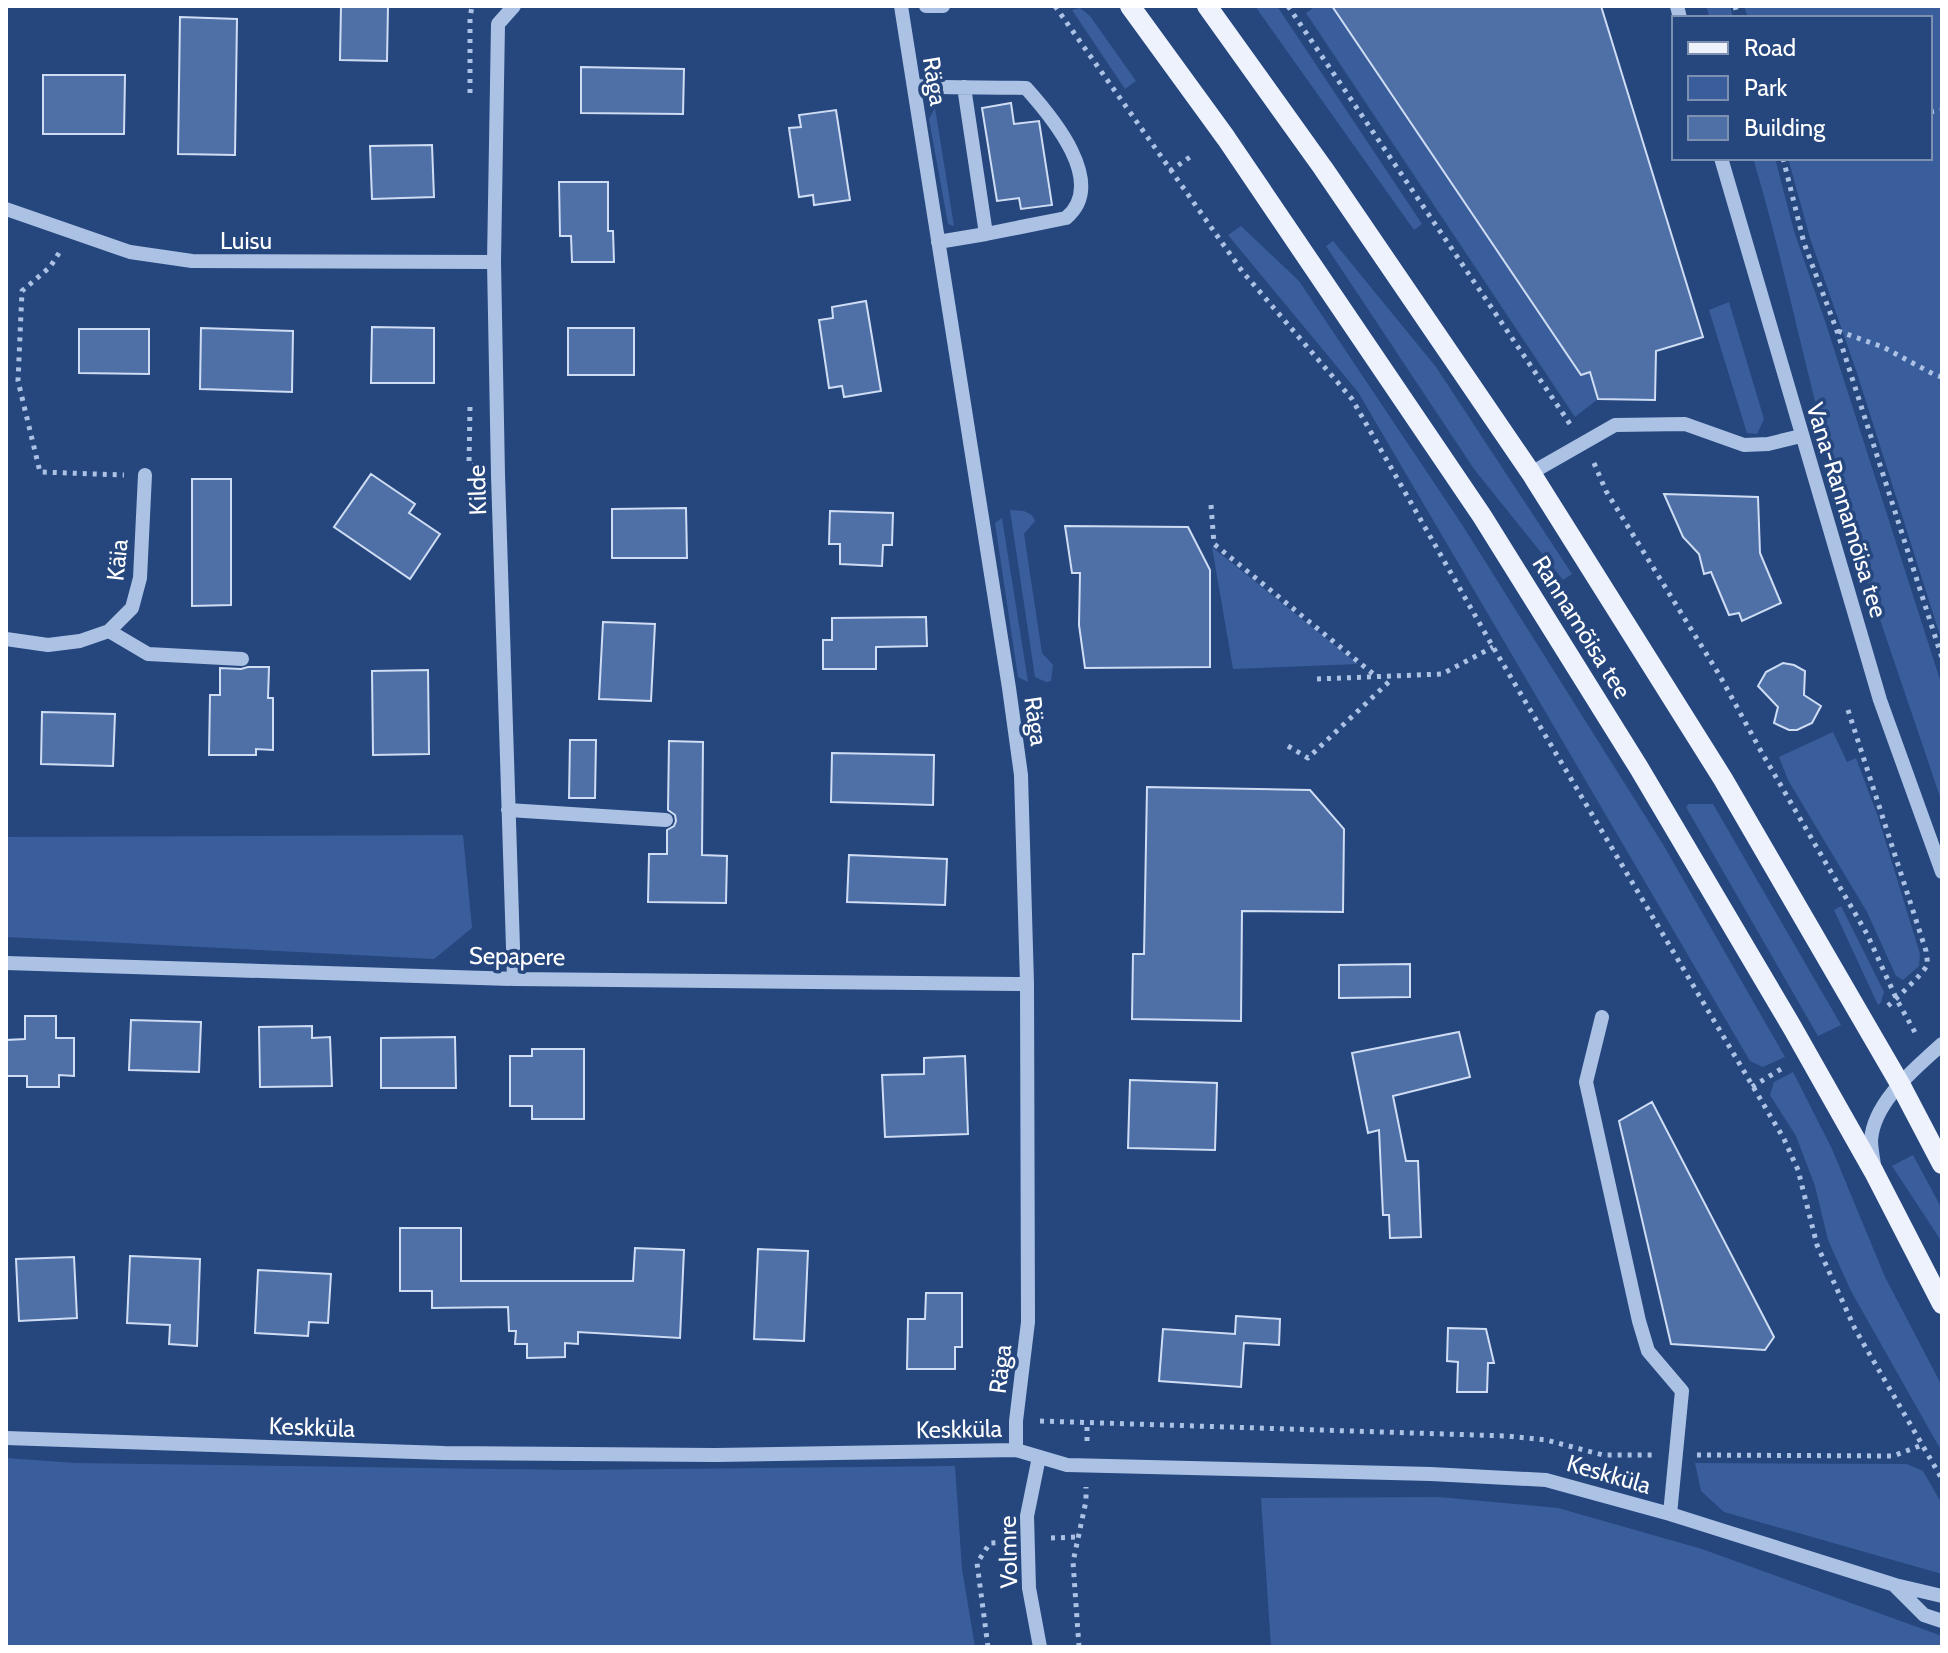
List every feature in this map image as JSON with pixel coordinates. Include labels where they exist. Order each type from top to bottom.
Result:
[{"type":"main road","name":"Rannamõisa tee","points":[[1130,6],[1226,138],[1482,516],[1639,768],[1792,1027],[1874,1172],[1942,1304]]},
{"type":"main road","name":"Rannamõisa tee","points":[[1207,6],[1323,168],[1531,473],[1723,779],[1900,1084],[1942,1164]]},
{"type":"street","name":"Kilde","points":[[514,6],[498,24],[494,262],[514,979]]},
{"type":"street","name":"Räga","points":[[901,6],[1021,775],[1027,984],[1028,1322],[1016,1421],[1016,1450]]},
{"type":"street","points":[[926,6],[943,6]]},
{"type":"street","points":[[914,86],[1026,88],[1043,106],[1062,135],[1079,166],[1082,180],[1075,210],[1066,218],[938,242]]},
{"type":"street","points":[[964,87],[986,234]]},
{"type":"street","name":"Vana-Rannamõisa tee","points":[[1722,160],[1880,700],[1942,872]]},
{"type":"street","name":"Luisu","points":[[6,209],[130,252],[192,261],[494,262]]},
{"type":"street","points":[[1531,473],[1615,425],[1685,424],[1744,445],[1768,444],[1801,436]]},
{"type":"street","name":"Käia","points":[[109,631],[132,608],[140,578],[145,475]]},
{"type":"street","points":[[6,639],[48,645],[80,641],[109,631],[148,654],[242,659]]},
{"type":"street","points":[[508,810],[666,820]]},
{"type":"street","name":"Sepapere","points":[[6,963],[514,979],[1027,984]]},
{"type":"street","points":[[1602,1017],[1586,1082],[1648,1351],[1682,1391],[1670,1514]]},
{"type":"street","points":[[1874,1172],[1871,1138],[1881,1107],[1942,1044]]},
{"type":"street","name":"Keskküla","points":[[6,1438],[460,1454],[715,1455],[1016,1450],[1067,1465],[1546,1480],[1670,1514],[1895,1585],[1942,1596]]},
{"type":"street","name":"Volmre","points":[[1039,1457],[1027,1516],[1029,1588],[1040,1647]]},
{"type":"street","name":"Keskküla","points":[[1895,1585],[1924,1615],[1942,1621]]},
{"type":"path","points":[[1055,6],[1242,271],[1352,399],[1493,647],[1784,1139],[1798,1170],[1817,1245],[1855,1329],[1942,1479]]},
{"type":"path","points":[[1302,6],[1290,9],[1583,445],[1606,491],[1720,676],[1867,934],[1897,1000],[1927,964],[1926,951],[1848,710]]},
{"type":"path","points":[[1735,6],[1738,16]]},
{"type":"path","points":[[1738,16],[1742,6]]},
{"type":"path","points":[[1170,171],[1190,157]]},
{"type":"path","points":[[1783,160],[1804,243],[1837,331],[1942,658]]},
{"type":"path","points":[[73,231],[50,267],[22,291],[18,381],[40,472],[145,475]]},
{"type":"path","points":[[1837,331],[1883,347],[1942,377]]},
{"type":"path","points":[[1211,505],[1214,544],[1377,677]]},
{"type":"path","points":[[1317,679],[1442,674],[1493,647]]},
{"type":"path","points":[[1288,746],[1308,758],[1393,677]]},
{"type":"path","points":[[1016,1421],[1507,1436],[1546,1440],[1603,1455],[1893,1456],[1922,1445]]},
{"type":"path","points":[[1079,1647],[1073,1562],[1086,1501],[1087,1422]]},
{"type":"green space","points":[[1255,6],[1277,6],[1422,224],[1414,230]]},
{"type":"green space","points":[[1316,6],[1332,6],[1590,372],[1598,399],[1575,417],[1306,13]]},
{"type":"green space","points":[[1706,6],[1730,6],[1732,16],[1709,16]]},
{"type":"green space","points":[[1744,6],[1942,6],[1942,642],[1857,373],[1810,238],[1789,160],[1932,160],[1932,16],[1747,16]]},
{"type":"green space","points":[[1080,8],[1090,16],[1136,81],[1125,89],[1072,10]]},
{"type":"green space","points":[[935,108],[954,226],[948,224],[929,119]]},
{"type":"green space","points":[[1754,160],[1776,160],[1794,231],[1942,686],[1942,803],[1838,486]]},
{"type":"green space","points":[[1241,226],[1299,281],[1461,523],[1664,846],[1785,1057],[1763,1067],[1750,1061],[1358,392],[1228,235]]},
{"type":"green space","points":[[1333,241],[1436,367],[1572,574],[1563,580],[1474,469],[1326,246]]},
{"type":"green space","points":[[1729,302],[1764,419],[1757,434],[1747,433],[1709,310]]},
{"type":"green space","points":[[1010,510],[1024,511],[1032,515],[1035,521],[1024,534],[1042,653],[1053,665],[1051,681],[1035,677]]},
{"type":"green space","points":[[1002,518],[1028,682],[1018,677],[995,523]]},
{"type":"green space","points":[[1212,547],[1358,664],[1233,669]]},
{"type":"green space","points":[[1833,732],[1847,762],[1856,758],[1878,817],[1920,954],[1919,966],[1903,980],[1896,976],[1867,912],[1788,780],[1779,757]]},
{"type":"green space","points":[[1689,804],[1713,804],[1841,1025],[1818,1036],[1686,807]]},
{"type":"green space","points":[[463,835],[472,928],[434,959],[6,937],[6,837]]},
{"type":"green space","points":[[1841,906],[1884,992],[1878,1005],[1834,910]]},
{"type":"green space","points":[[1793,1072],[1832,1149],[1885,1277],[1942,1386],[1942,1452],[1851,1291],[1828,1240],[1815,1186],[1796,1136],[1770,1095],[1774,1082]]},
{"type":"green space","points":[[1913,1155],[1942,1209],[1942,1242],[1892,1166]]},
{"type":"green space","points":[[6,1458],[76,1463],[571,1470],[955,1466],[962,1569],[975,1647],[6,1647]]},
{"type":"green space","points":[[1695,1463],[1907,1464],[1923,1471],[1942,1504],[1942,1574],[1724,1512],[1701,1491]]},
{"type":"green space","points":[[1439,1497],[1558,1508],[1702,1549],[1942,1636],[1942,1647],[1271,1647],[1261,1498]]},
{"type":"building","points":[[341,6],[388,6],[387,61],[340,60]]},
{"type":"building","points":[[1332,6],[1601,6],[1703,337],[1656,351],[1655,400],[1598,399],[1590,372],[1581,375]]},
{"type":"building","points":[[180,17],[237,19],[235,155],[178,154]]},
{"type":"building","points":[[581,67],[684,69],[683,114],[581,113]]},
{"type":"building","points":[[43,75],[125,75],[124,134],[43,134]]},
{"type":"building","points":[[1011,103],[1014,124],[1039,121],[1052,205],[1021,209],[1019,198],[997,201],[982,108]]},
{"type":"building","points":[[836,110],[850,200],[814,205],[813,195],[799,197],[789,128],[801,127],[799,115]]},
{"type":"building","points":[[432,145],[434,197],[372,199],[370,146]]},
{"type":"building","points":[[559,182],[608,182],[608,231],[613,231],[614,262],[572,262],[571,236],[560,236]]},
{"type":"building","points":[[866,301],[881,391],[844,397],[842,386],[829,388],[819,320],[833,318],[832,307]]},
{"type":"building","points":[[372,327],[434,328],[434,383],[371,383]]},
{"type":"building","points":[[201,328],[293,331],[292,392],[200,389]]},
{"type":"building","points":[[568,328],[634,328],[634,375],[568,375]]},
{"type":"building","points":[[79,329],[149,329],[149,374],[79,373]]},
{"type":"building","points":[[371,474],[415,504],[409,513],[440,534],[410,579],[334,527]]},
{"type":"building","points":[[192,479],[231,479],[231,605],[192,606]]},
{"type":"building","points":[[1664,494],[1758,497],[1760,553],[1781,603],[1742,621],[1739,613],[1729,615],[1711,572],[1704,574],[1699,554],[1683,537]]},
{"type":"building","points":[[686,508],[687,558],[612,558],[612,509]]},
{"type":"building","points":[[830,511],[893,513],[892,545],[883,545],[882,566],[840,564],[840,544],[829,544]]},
{"type":"building","points":[[1065,526],[1188,527],[1210,570],[1210,667],[1085,668],[1079,625],[1080,573],[1072,573]]},
{"type":"building","points":[[926,617],[927,646],[876,647],[876,669],[823,669],[823,640],[832,640],[832,618]]},
{"type":"building","points":[[603,622],[655,624],[651,701],[599,699]]},
{"type":"building","points":[[1783,663],[1805,671],[1804,695],[1821,706],[1812,723],[1797,730],[1774,723],[1778,707],[1758,686],[1766,672]]},
{"type":"building","points":[[269,667],[268,698],[273,698],[273,750],[256,749],[256,755],[209,755],[210,695],[220,695],[220,668]]},
{"type":"building","points":[[428,670],[429,754],[373,755],[372,671]]},
{"type":"building","points":[[42,712],[115,714],[113,766],[41,764]]},
{"type":"building","points":[[570,740],[596,740],[595,798],[569,798]]},
{"type":"building","points":[[669,741],[703,742],[702,855],[727,856],[726,903],[648,902],[649,854],[667,854],[667,830],[676,821],[675,815],[668,810]]},
{"type":"building","points":[[832,753],[934,755],[933,805],[831,802]]},
{"type":"building","points":[[1147,787],[1310,790],[1344,829],[1343,912],[1242,911],[1241,1021],[1132,1019],[1133,954],[1144,954]]},
{"type":"building","points":[[849,855],[947,859],[945,905],[847,902]]},
{"type":"building","points":[[1410,964],[1410,997],[1339,998],[1339,965]]},
{"type":"building","points":[[25,1016],[56,1016],[56,1038],[74,1038],[74,1076],[59,1075],[59,1087],[27,1087],[27,1076],[6,1076],[6,1040],[25,1039]]},
{"type":"building","points":[[131,1020],[201,1022],[199,1072],[129,1070]]},
{"type":"building","points":[[312,1026],[312,1038],[330,1037],[332,1086],[260,1087],[259,1027]]},
{"type":"building","points":[[1459,1032],[1470,1077],[1393,1096],[1406,1161],[1418,1161],[1421,1237],[1390,1238],[1389,1215],[1383,1215],[1379,1130],[1368,1133],[1352,1053]]},
{"type":"building","points":[[455,1037],[456,1088],[381,1088],[381,1038]]},
{"type":"building","points":[[532,1049],[584,1049],[584,1119],[532,1119],[532,1106],[510,1106],[510,1056],[532,1056]]},
{"type":"building","points":[[965,1056],[968,1134],[885,1137],[882,1075],[924,1074],[924,1058]]},
{"type":"building","points":[[1130,1080],[1217,1083],[1215,1150],[1128,1148]]},
{"type":"building","points":[[1652,1102],[1774,1337],[1765,1350],[1671,1344],[1619,1121]]},
{"type":"building","points":[[400,1228],[461,1228],[461,1281],[633,1281],[635,1248],[684,1250],[680,1338],[578,1332],[578,1344],[565,1343],[565,1357],[527,1358],[527,1344],[515,1344],[516,1331],[509,1331],[508,1307],[432,1308],[432,1291],[400,1291]]},
{"type":"building","points":[[758,1249],[808,1251],[804,1341],[754,1339]]},
{"type":"building","points":[[130,1256],[200,1259],[197,1346],[169,1344],[170,1325],[127,1323]]},
{"type":"building","points":[[74,1257],[77,1318],[19,1321],[16,1259]]},
{"type":"building","points":[[258,1270],[331,1274],[328,1323],[309,1322],[308,1336],[255,1333]]},
{"type":"building","points":[[926,1293],[962,1293],[962,1347],[955,1347],[955,1369],[907,1369],[908,1319],[925,1319]]},
{"type":"building","points":[[1236,1316],[1280,1319],[1279,1345],[1244,1343],[1241,1387],[1159,1381],[1163,1329],[1235,1334]]},
{"type":"building","points":[[1448,1328],[1486,1329],[1494,1363],[1488,1363],[1487,1392],[1457,1392],[1458,1362],[1447,1361]]}]
